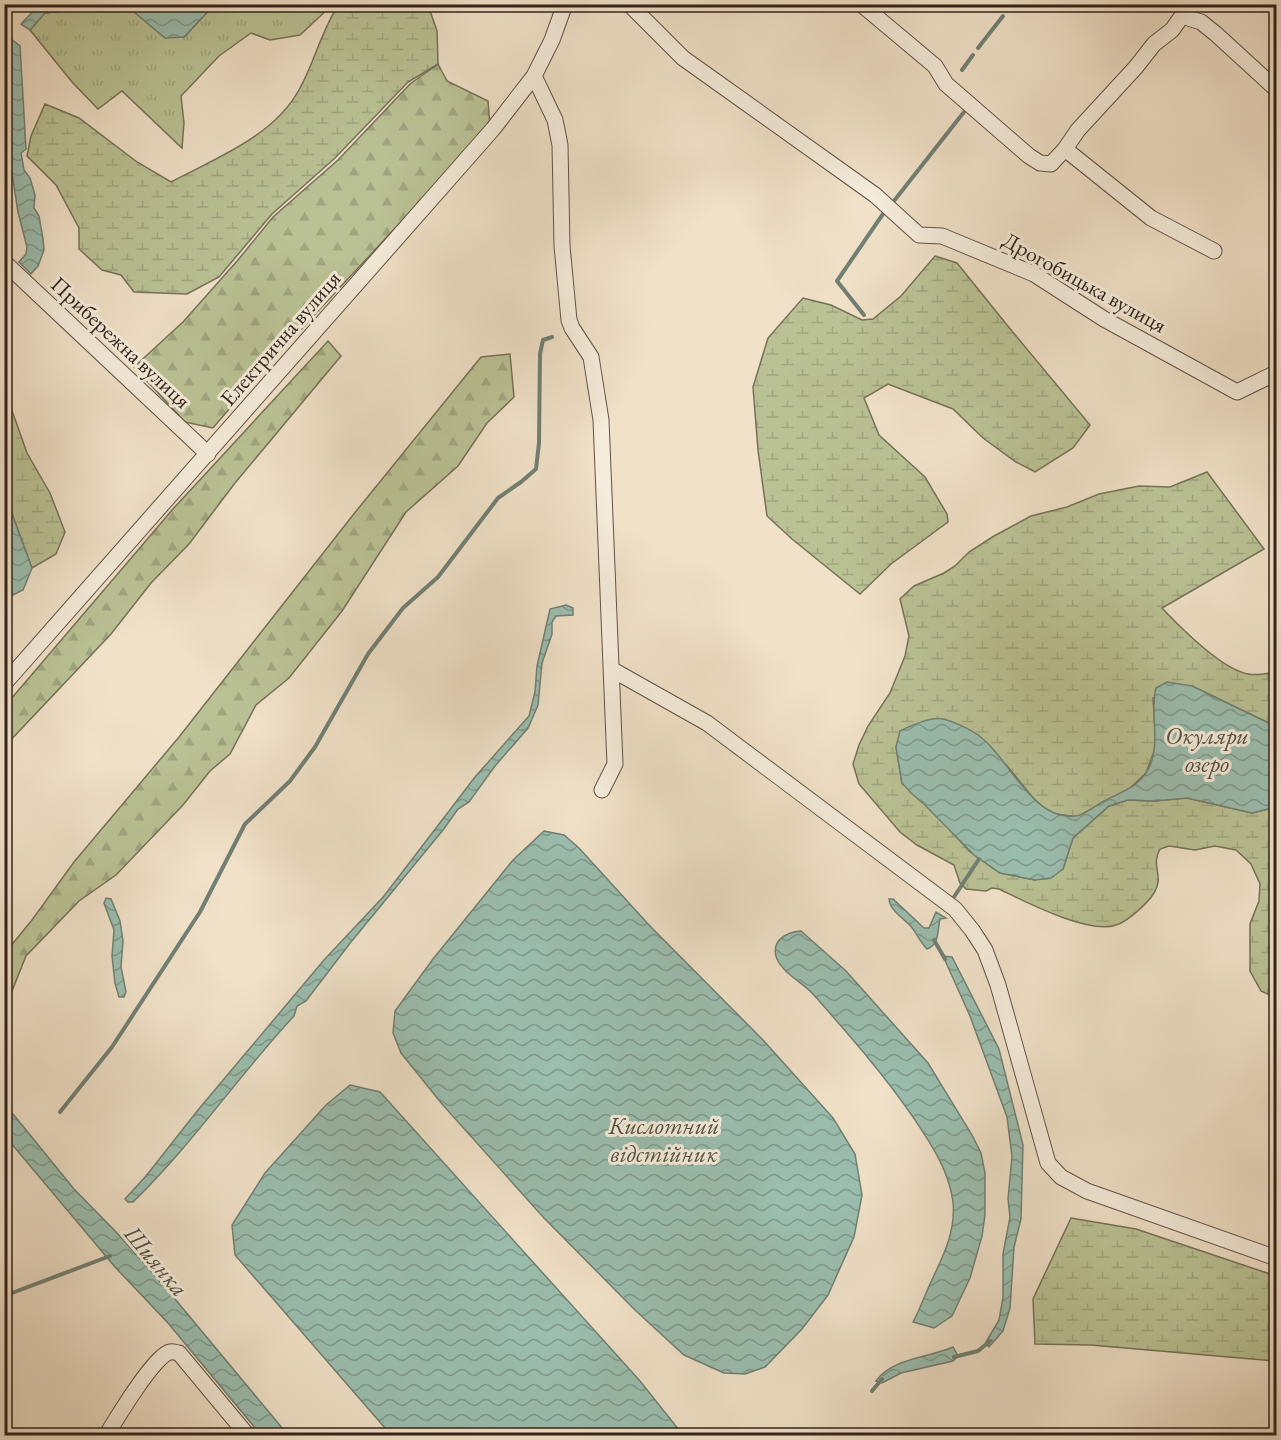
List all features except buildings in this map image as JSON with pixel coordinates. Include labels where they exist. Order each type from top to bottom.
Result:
[{"type":"street","name":"Електрична вулиця","points":[[4,684],[493,129],[534,76],[552,40],[565,4]]},
{"type":"street","name":"Дрогобицька вулиця","points":[[629,4],[683,58],[885,204],[919,235],[942,236],[1034,274],[1104,319],[1237,392],[1276,373]]},
{"type":"street","points":[[861,4],[935,66],[946,84],[1029,156],[1040,163],[1051,164],[1154,44],[1172,30],[1182,16]]},
{"type":"street","points":[[1171,4],[1182,16],[1201,22],[1216,34],[1276,89]]},
{"type":"street","points":[[534,76],[548,102],[558,137],[562,246],[569,320],[591,357],[601,420],[615,764],[602,790]]},
{"type":"street","points":[[1065,149],[1151,218],[1214,251]]},
{"type":"street","name":"Прибережна вулиця","points":[[4,262],[208,454]]},
{"type":"street","points":[[611,669],[706,723],[955,909],[985,950],[998,985],[1048,1163],[1061,1178],[1087,1191],[1276,1258]]},
{"type":"street","points":[[106,1436],[133,1393],[161,1357],[169,1352],[179,1353],[248,1436]]},
{"type":"green space","points":[[326,4],[329,8],[300,35],[270,40],[251,33],[219,56],[181,96],[184,123],[182,148],[122,91],[98,109],[72,82],[30,30],[45,13],[118,5],[129,8],[143,18],[184,37],[214,5]]},
{"type":"green space","points":[[339,4],[432,5],[429,8],[437,31],[438,64],[408,82],[335,158],[272,214],[219,277],[187,294],[134,292],[121,275],[102,270],[79,249],[79,228],[56,185],[27,156],[31,136],[45,104],[79,118],[137,162],[171,182],[243,144],[276,120],[300,88],[327,25]]},
{"type":"green space","points":[[438,64],[447,81],[488,101],[490,126],[254,380],[213,428],[185,422],[134,367],[183,322],[273,217],[338,160],[410,84]]},
{"type":"green space","points":[[935,256],[957,263],[1090,425],[1073,448],[1035,472],[1016,462],[983,438],[953,409],[888,384],[864,398],[879,435],[925,477],[947,514],[948,522],[891,564],[860,594],[767,516],[758,450],[753,387],[768,338],[803,298],[831,305],[862,320],[873,319],[901,296]]},
{"type":"green space","points":[[328,341],[341,356],[235,483],[189,544],[151,583],[111,634],[5,746],[5,706],[173,509]]},
{"type":"green space","points":[[510,354],[514,397],[487,423],[458,466],[406,512],[342,611],[289,678],[256,705],[230,754],[210,771],[183,805],[116,875],[79,901],[26,956],[10,996],[5,999],[5,953],[74,862],[179,737],[353,515],[481,357]]},
{"type":"green space","points":[[4,388],[27,453],[50,493],[65,532],[56,554],[32,568],[5,495]]},
{"type":"green space","points":[[1207,472],[1264,549],[1162,608],[1202,647],[1237,671],[1251,675],[1276,672],[1276,730],[1275,726],[1192,686],[1153,698],[1156,746],[1146,773],[1129,789],[1077,817],[1050,813],[1034,799],[978,735],[901,731],[896,747],[902,783],[943,822],[969,851],[1000,873],[1035,880],[1063,869],[1073,838],[1109,806],[1128,800],[1154,801],[1187,798],[1252,813],[1276,807],[1276,998],[1261,991],[1250,971],[1250,924],[1259,901],[1260,884],[1251,864],[1236,850],[1215,846],[1195,850],[1169,846],[1160,849],[1156,861],[1157,887],[1147,902],[1121,923],[1104,927],[1090,925],[1057,915],[999,889],[992,888],[986,891],[966,889],[960,883],[954,865],[917,845],[900,832],[859,784],[853,764],[868,726],[890,693],[905,656],[909,636],[900,599],[914,586],[944,573],[969,552],[1031,516],[1067,507],[1099,494],[1139,486],[1170,487]]},
{"type":"green space","points":[[1071,1218],[1136,1229],[1276,1276],[1276,1361],[1091,1345],[1035,1344],[1033,1299]]},
{"type":"water","points":[[39,4],[214,5],[184,37],[165,38],[129,8],[118,5],[45,13],[30,30],[21,24]]},
{"type":"water","points":[[10,38],[20,46],[26,149],[21,153],[24,170],[30,178],[35,195],[34,208],[39,216],[44,250],[38,266],[31,274],[19,262],[26,254],[27,247],[18,212],[10,160],[5,69]]},
{"type":"water","points":[[5,495],[32,568],[23,590],[5,599]]},
{"type":"water","points":[[566,605],[573,608],[573,615],[556,616],[552,622],[552,634],[542,663],[538,705],[528,728],[495,766],[469,802],[458,809],[306,1001],[297,1006],[294,1016],[195,1134],[155,1180],[133,1202],[128,1202],[125,1199],[198,1110],[324,960],[384,896],[475,777],[529,716],[550,609]]},
{"type":"water","name":"Окуляри озеро","points":[[1167,682],[1192,686],[1275,726],[1276,807],[1252,813],[1187,798],[1154,801],[1128,800],[1109,806],[1073,838],[1063,869],[1051,878],[1035,880],[1000,873],[974,855],[902,783],[896,747],[900,731],[939,718],[962,726],[978,735],[1022,786],[1046,809],[1060,815],[1076,816],[1087,812],[1132,786],[1146,773],[1154,753],[1156,688]]},
{"type":"water","name":"Кислотний відстійник","points":[[544,831],[564,835],[579,848],[649,925],[763,1040],[833,1118],[855,1154],[862,1195],[854,1237],[828,1295],[802,1329],[765,1367],[745,1374],[724,1373],[684,1355],[635,1310],[544,1218],[442,1104],[401,1053],[393,1033],[395,1011],[433,959],[513,860]]},
{"type":"water","points":[[106,898],[111,899],[120,921],[123,941],[121,967],[126,992],[124,997],[119,997],[115,983],[112,956],[114,930],[104,903]]},
{"type":"water","points":[[889,899],[893,899],[924,928],[929,928],[936,912],[946,918],[940,919],[937,937],[931,947],[927,949],[925,947],[910,925],[892,908]]},
{"type":"water","points":[[801,931],[846,971],[928,1063],[981,1153],[985,1173],[985,1215],[982,1236],[970,1278],[952,1316],[934,1328],[913,1322],[950,1235],[953,1202],[948,1179],[926,1137],[889,1085],[813,994],[788,973],[777,959],[775,953],[778,942],[790,933]]},
{"type":"water","points":[[943,956],[952,957],[999,1049],[1023,1145],[1021,1219],[1014,1247],[1010,1308],[1003,1331],[989,1347],[986,1342],[999,1320],[1003,1298],[1003,1254],[1010,1217],[1008,1199],[1012,1157],[1007,1117],[970,1016]]},
{"type":"water","points":[[350,1085],[380,1092],[640,1381],[683,1435],[391,1435],[235,1255],[232,1225],[265,1173],[326,1105]]},
{"type":"water","points":[[4,1103],[74,1189],[118,1234],[170,1293],[288,1435],[261,1435],[168,1323],[115,1267],[5,1136]]},
{"type":"water","points":[[953,1347],[958,1356],[953,1361],[901,1373],[882,1383],[876,1381],[883,1373],[901,1363]]},
{"type":"waterway","points":[[978,48],[1003,16]]},
{"type":"waterway","points":[[962,70],[973,55]]},
{"type":"waterway","points":[[890,206],[964,112]]},
{"type":"waterway","points":[[864,315],[837,281],[885,211]]},
{"type":"waterway","points":[[60,1112],[112,1047],[200,912],[245,824],[290,781],[315,747],[368,654],[403,608],[438,577],[498,498],[536,469],[539,443],[540,354],[543,340],[552,337]]},
{"type":"waterway","points":[[954,897],[979,859]]},
{"type":"waterway","points":[[934,940],[945,959]]},
{"type":"waterway","points":[[4,1296],[110,1256]]},
{"type":"waterway","points":[[954,1357],[978,1351],[990,1341]]},
{"type":"waterway","points":[[872,1391],[882,1379]]},
{"type":"water label","name":"Шиянка","points":[[156,1261]]}]
